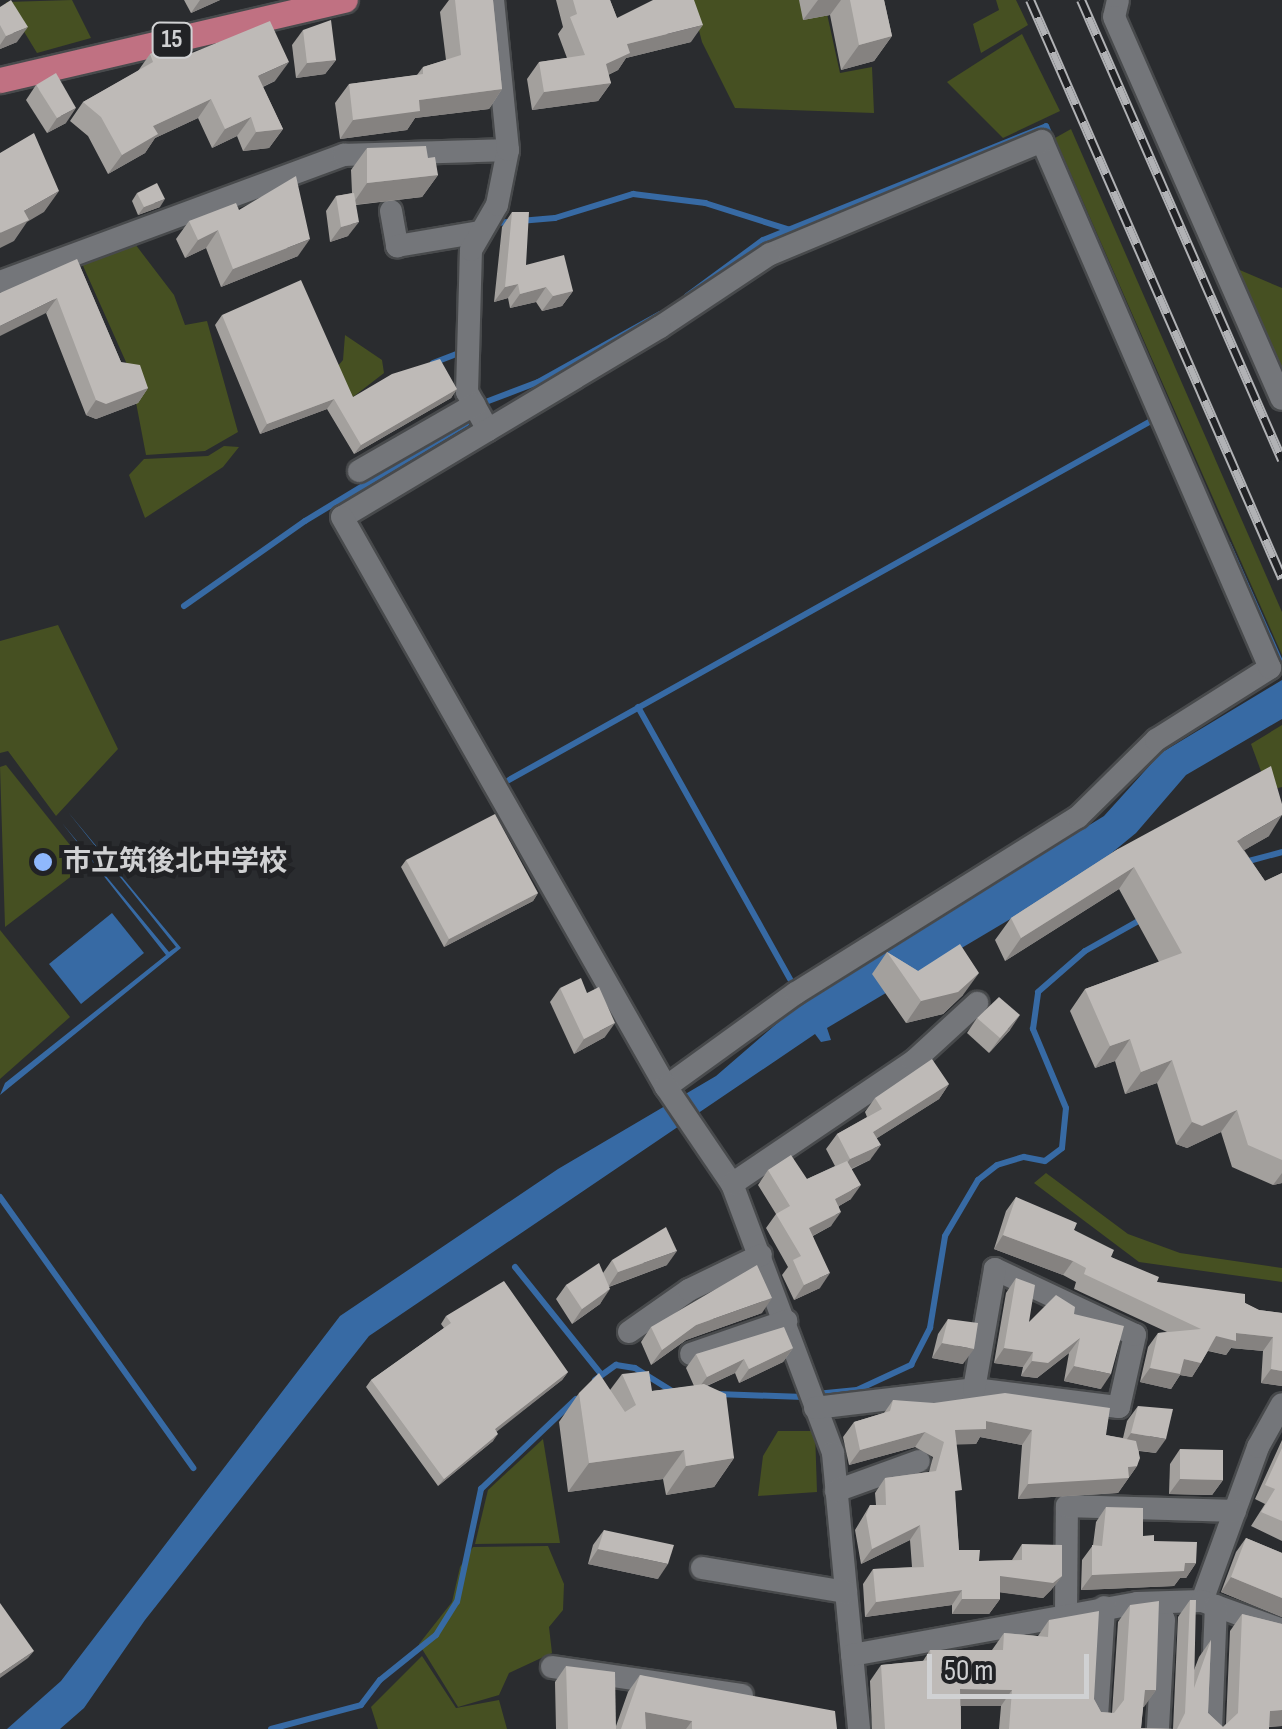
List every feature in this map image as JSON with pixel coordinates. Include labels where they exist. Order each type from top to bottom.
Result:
[{"type":"main road","name":"15","points":[[0,80],[345,0]]},
{"type":"street","points":[[488,430],[467,392],[470,250],[497,205],[508,150],[493,0]]},
{"type":"street","points":[[1118,0],[1114,17],[1282,399]]},
{"type":"street","points":[[666,1088],[796,993],[1032,849],[1078,817],[1156,740],[1270,668],[1042,141],[770,254],[342,517],[666,1088],[732,1184],[833,1453],[852,1655],[852,1721]]},
{"type":"street","points":[[0,282],[78,262],[344,155],[508,150]]},
{"type":"street","points":[[391,211],[397,246],[481,232]]},
{"type":"street","points":[[359,471],[474,405]]},
{"type":"street","points":[[732,1184],[914,1061],[976,1003]]},
{"type":"street","points":[[629,1332],[689,1290],[761,1256]]},
{"type":"street","points":[[815,1408],[974,1389],[1119,1408],[1135,1335],[995,1269],[974,1389]]},
{"type":"street","points":[[691,1354],[786,1321]]},
{"type":"street","points":[[1211,1729],[1209,1604],[1231,1522],[1258,1446],[1282,1404]]},
{"type":"street","points":[[836,1491],[920,1461]]},
{"type":"street","points":[[1066,1612],[1066,1506],[1231,1522],[1254,1544]]},
{"type":"street","points":[[702,1568],[846,1592]]},
{"type":"street","points":[[852,1655],[1066,1612],[1157,1603],[1209,1604],[1282,1630]]},
{"type":"street","points":[[1157,1603],[1164,1620],[1158,1729]]},
{"type":"street","points":[[1097,1716],[1104,1607]]},
{"type":"street","points":[[552,1667],[762,1699]]},
{"type":"green space","points":[[72,0],[91,38],[37,53],[6,2]]},
{"type":"green space","points":[[691,0],[824,0],[840,73],[872,67],[874,113],[735,108],[702,42]]},
{"type":"green space","points":[[996,0],[1016,0],[1028,25],[981,53],[973,24],[999,10]]},
{"type":"green space","points":[[1022,34],[1060,111],[1003,138],[947,82]]},
{"type":"green space","points":[[1071,129],[1282,612],[1282,655],[1055,138]]},
{"type":"green space","points":[[132,240],[174,295],[185,325],[207,321],[238,432],[205,451],[146,455],[130,371],[80,259]]},
{"type":"green space","points":[[1235,268],[1282,288],[1282,373]]},
{"type":"green space","points":[[345,335],[382,360],[384,373],[353,397],[331,374],[343,360]]},
{"type":"green space","points":[[224,446],[239,447],[223,467],[145,518],[129,475],[144,459],[208,456]]},
{"type":"green space","points":[[58,625],[118,749],[56,816],[8,751],[0,753],[0,641]]},
{"type":"green space","points":[[1282,725],[1282,787],[1278,788],[1265,782],[1251,744]]},
{"type":"green space","points":[[6,765],[86,865],[5,927],[0,767]]},
{"type":"green space","points":[[0,930],[70,1017],[0,1079]]},
{"type":"green space","points":[[1046,1173],[1128,1234],[1180,1253],[1282,1268],[1282,1282],[1139,1262],[1034,1183]]},
{"type":"green space","points":[[778,1431],[815,1431],[817,1492],[758,1496],[763,1456]]},
{"type":"green space","points":[[543,1439],[560,1543],[475,1544],[488,1490]]},
{"type":"green space","points":[[548,1546],[564,1584],[563,1610],[549,1627],[552,1653],[509,1673],[499,1695],[458,1707],[419,1644],[452,1602],[460,1567],[473,1547]]},
{"type":"green space","points":[[422,1656],[456,1708],[499,1700],[507,1729],[378,1729],[371,1707]]},
{"type":"water","points":[[1282,680],[1282,719],[1186,775],[1136,833],[1086,874],[827,1028],[831,1040],[821,1042],[815,1034],[369,1336],[145,1620],[84,1708],[60,1729],[7,1729],[61,1681],[340,1316],[558,1169],[716,1076],[796,1007],[1104,816],[1161,753]]},
{"type":"water","points":[[68,812],[181,948],[0,1095],[5,1083],[166,955],[62,823],[169,952],[176,947]]},
{"type":"water","points":[[112,913],[144,953],[81,1004],[49,964]]},
{"type":"building","points":[[11,0],[28,27],[6,36],[0,25],[0,7]]},
{"type":"building","points":[[455,0],[493,0],[502,89],[419,100],[420,111],[353,120],[349,84],[423,74],[423,67],[461,55]]},
{"type":"building","points":[[573,0],[610,0],[617,18],[653,0],[694,0],[703,25],[627,44],[630,53],[606,64],[611,83],[544,92],[539,62],[585,55],[570,17],[577,14]]},
{"type":"building","points":[[850,0],[884,0],[892,36],[859,45]]},
{"type":"building","points":[[331,20],[336,60],[307,63],[303,30]]},
{"type":"building","points":[[270,21],[289,62],[258,76],[283,129],[256,132],[251,117],[225,129],[211,99],[153,126],[158,134],[122,155],[101,117],[83,102],[153,62],[150,54],[169,44],[172,51],[188,44],[192,53]]},
{"type":"building","points":[[56,73],[76,108],[57,118],[36,85]]},
{"type":"building","points":[[34,133],[59,191],[24,211],[29,220],[0,233],[0,153]]},
{"type":"building","points":[[426,146],[428,158],[435,157],[438,175],[367,183],[367,148]]},
{"type":"building","points":[[296,176],[310,239],[233,269],[218,230],[198,240],[189,221],[236,203],[239,210]]},
{"type":"building","points":[[157,183],[165,199],[144,207],[137,193]]},
{"type":"building","points":[[354,193],[359,222],[341,227],[336,196]]},
{"type":"building","points":[[512,212],[529,212],[526,265],[564,255],[573,291],[553,296],[546,287],[520,294],[518,284],[505,287]]},
{"type":"building","points":[[77,259],[121,362],[140,365],[148,388],[106,404],[96,400],[57,298],[0,326],[0,293]]},
{"type":"building","points":[[301,280],[353,397],[392,374],[440,359],[457,389],[361,445],[334,399],[267,424],[222,315]]},
{"type":"building","points":[[1271,766],[1282,815],[1237,841],[1265,881],[1282,873],[1282,1160],[1248,1145],[1237,1110],[1202,1126],[1192,1122],[1172,1060],[1141,1072],[1130,1039],[1110,1046],[1085,989],[1182,953],[1134,867],[1021,938],[1011,918],[1118,849]]},
{"type":"building","points":[[495,814],[538,893],[449,939],[406,860]]},
{"type":"building","points":[[960,944],[979,973],[958,992],[921,1001],[887,952],[918,971]]},
{"type":"building","points":[[581,978],[587,993],[599,987],[615,1023],[584,1039],[560,988]]},
{"type":"building","points":[[999,997],[1020,1015],[1000,1038],[977,1018]]},
{"type":"building","points":[[932,1059],[949,1084],[873,1132],[881,1145],[850,1159],[837,1134],[882,1109],[875,1098]]},
{"type":"building","points":[[791,1155],[807,1179],[847,1161],[861,1185],[835,1199],[841,1212],[809,1228],[830,1273],[804,1285],[793,1260],[801,1256],[776,1214],[790,1206],[768,1170]]},
{"type":"building","points":[[1016,1197],[1077,1223],[1074,1230],[1114,1250],[1111,1257],[1159,1277],[1157,1282],[1245,1294],[1245,1303],[1259,1310],[1282,1313],[1282,1371],[1271,1369],[1273,1337],[1236,1333],[1236,1341],[1216,1336],[1201,1363],[1184,1359],[1180,1374],[1150,1368],[1158,1333],[1201,1329],[1084,1274],[1086,1268],[1073,1261],[1003,1235]]},
{"type":"building","points":[[666,1227],[677,1251],[618,1272],[612,1260]]},
{"type":"building","points":[[599,1263],[610,1289],[582,1309],[566,1285]]},
{"type":"building","points":[[757,1265],[772,1298],[696,1325],[662,1350],[651,1327]]},
{"type":"building","points":[[1016,1278],[1035,1285],[1029,1322],[1056,1295],[1075,1307],[1074,1314],[1124,1326],[1111,1374],[1074,1366],[1080,1338],[1048,1363],[1032,1361],[1033,1352],[1004,1348]]},
{"type":"building","points":[[504,1281],[568,1372],[495,1429],[498,1434],[444,1479],[371,1380],[451,1323],[446,1316]]},
{"type":"building","points":[[948,1319],[978,1323],[974,1349],[942,1343]]},
{"type":"building","points":[[784,1327],[793,1348],[749,1369],[744,1359],[707,1377],[696,1354]]},
{"type":"building","points":[[649,1371],[652,1391],[704,1384],[726,1394],[734,1458],[686,1466],[684,1450],[589,1463],[579,1393],[599,1373],[625,1412],[636,1405],[622,1374]]},
{"type":"building","points":[[1005,1393],[1110,1408],[1106,1435],[1136,1441],[1140,1458],[1137,1466],[1128,1467],[1129,1478],[1028,1484],[1032,1430],[986,1421],[986,1429],[955,1430],[962,1490],[955,1491],[959,1550],[980,1550],[979,1561],[1022,1560],[1022,1544],[1062,1545],[1062,1576],[1053,1583],[1000,1576],[1000,1599],[962,1599],[962,1590],[876,1602],[873,1569],[924,1567],[920,1525],[872,1549],[866,1515],[870,1505],[886,1505],[885,1478],[936,1471],[944,1442],[925,1432],[860,1450],[854,1422],[890,1411],[893,1400],[934,1403]]},
{"type":"building","points":[[1138,1406],[1173,1409],[1166,1439],[1131,1433]]},
{"type":"building","points":[[1282,1448],[1282,1521],[1261,1512],[1275,1489],[1265,1485]]},
{"type":"building","points":[[1180,1449],[1223,1450],[1223,1480],[1180,1479]]},
{"type":"building","points":[[1106,1507],[1143,1508],[1143,1536],[1154,1535],[1154,1541],[1197,1542],[1196,1563],[1185,1563],[1184,1571],[1092,1575],[1092,1545],[1102,1546]]},
{"type":"building","points":[[604,1530],[674,1545],[668,1564],[598,1549]]},
{"type":"building","points":[[1246,1538],[1282,1553],[1282,1598],[1231,1577]]},
{"type":"building","points":[[1190,1600],[1196,1600],[1194,1688],[1211,1640],[1208,1713],[1223,1727],[1238,1713],[1242,1614],[1282,1624],[1282,1710],[1270,1711],[1269,1729],[1177,1729],[1185,1713]]},
{"type":"building","points":[[1159,1601],[1156,1690],[1145,1690],[1141,1728],[1177,1729],[1009,1729],[1012,1690],[960,1689],[961,1729],[885,1729],[881,1665],[931,1660],[930,1650],[1003,1650],[1004,1633],[1048,1637],[1049,1620],[1099,1611],[1094,1699],[1101,1712],[1114,1713],[1124,1700],[1130,1605]]},
{"type":"building","points":[[0,1603],[34,1651],[0,1674]]},
{"type":"building","points":[[566,1666],[615,1672],[616,1729],[568,1729]]},
{"type":"building","points":[[640,1675],[835,1711],[837,1729],[692,1729],[692,1721],[645,1712],[646,1729],[621,1729]]},
{"type":"waterway","points":[[687,296],[763,240],[1046,126],[1051,138]]},
{"type":"waterway","points":[[497,223],[555,218],[633,194],[705,203],[790,230]]},
{"type":"waterway","points":[[483,403],[538,382],[660,314]]},
{"type":"waterway","points":[[433,363],[461,352]]},
{"type":"waterway","points":[[509,780],[1158,417]]},
{"type":"waterway","points":[[184,606],[305,521],[467,423]]},
{"type":"waterway","points":[[1228,544],[1282,666]]},
{"type":"waterway","points":[[638,707],[790,979]]},
{"type":"waterway","points":[[1245,862],[1282,852]]},
{"type":"waterway","points":[[816,1394],[857,1390],[911,1365],[930,1328],[945,1236],[978,1180],[997,1165],[1024,1157],[1045,1161],[1062,1148],[1066,1108],[1033,1029],[1038,992],[1085,951],[1142,919]]},
{"type":"waterway","points":[[0,1197],[193,1468]]},
{"type":"waterway","points":[[515,1267],[601,1374]]},
{"type":"waterway","points":[[595,1380],[616,1365],[635,1368],[675,1393]]},
{"type":"waterway","points":[[717,1394],[804,1397]]},
{"type":"waterway","points":[[271,1729],[361,1705],[380,1680],[436,1635],[457,1602],[481,1489],[576,1399]]},
{"type":"railway","points":[[1030,0],[1282,578]]},
{"type":"railway","points":[[1081,0],[1282,460]]},
{"type":"place","name":"市立筑後北中学校","points":[[43,862]]}]
